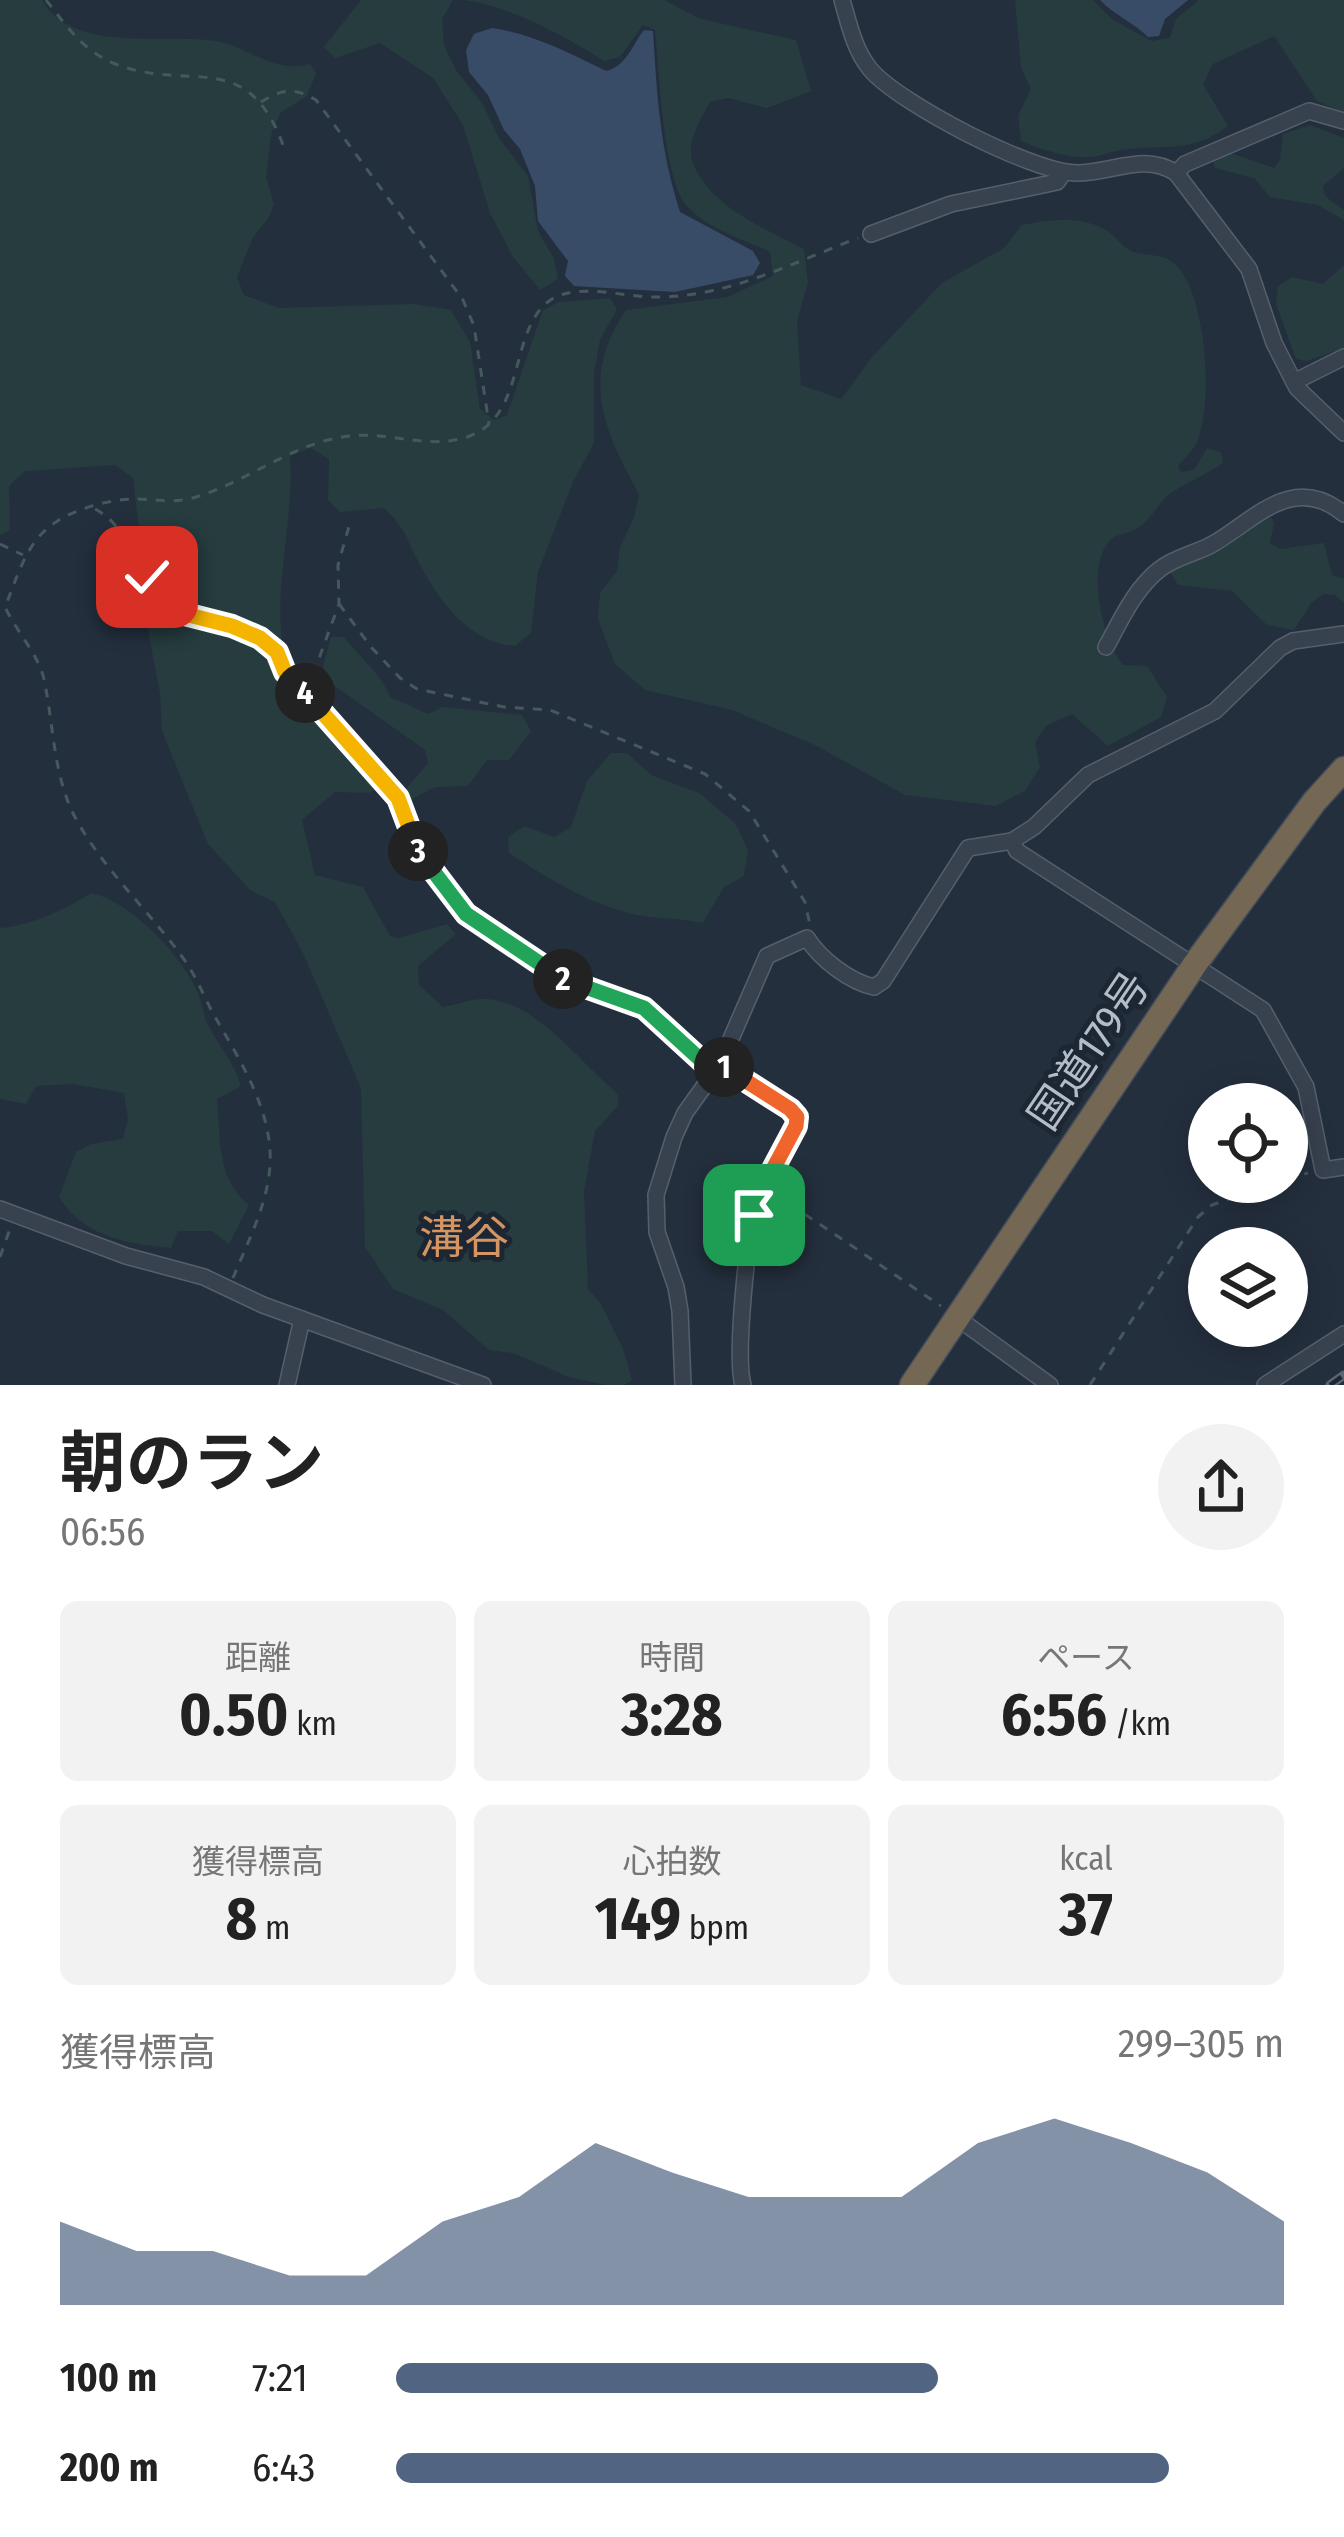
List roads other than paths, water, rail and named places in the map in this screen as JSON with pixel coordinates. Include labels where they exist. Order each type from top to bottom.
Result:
[{"type":"highway","name":"国道179号","points":[[912,1385],[1195,964],[1314,802],[1344,769]]},
{"type":"street","points":[[842,0],[855,45],[871,70],[899,96],[1014,155],[1064,172],[1099,171],[1145,161],[1163,164],[1176,173],[1249,268],[1274,344],[1294,382],[1317,411],[1344,433]]},
{"type":"street","points":[[1176,173],[1185,164],[1309,111],[1344,121]]},
{"type":"street","points":[[871,233],[952,204],[1057,182],[1064,172]]},
{"type":"street","points":[[1294,382],[1344,357]]},
{"type":"street","points":[[1106,646],[1139,590],[1160,569],[1216,542],[1268,505],[1313,499],[1344,514]]},
{"type":"street","points":[[683,1385],[680,1310],[657,1232],[656,1195],[685,1113],[717,1068],[766,956],[807,938],[852,979],[874,987],[883,981],[968,848],[1012,841],[1034,827],[1088,775],[1215,712],[1280,648],[1294,641],[1344,634]]},
{"type":"street","points":[[1012,841],[1017,851],[1263,1010],[1306,1087],[1323,1170],[1344,1166]]},
{"type":"street","points":[[717,1068],[797,1117],[754,1215],[746,1280],[743,1385]]},
{"type":"street","points":[[9,1211],[126,1256],[204,1277],[302,1319],[483,1385]]},
{"type":"street","points":[[956,1317],[1050,1385]]},
{"type":"street","points":[[287,1385],[302,1319]]},
{"type":"street","points":[[1265,1385],[1344,1334]]},
{"type":"water","points":[[1100,0],[1188,0],[1165,19],[1159,36],[1148,37]]},
{"type":"water","points":[[492,28],[536,39],[606,71],[624,60],[644,30],[653,31],[664,144],[680,212],[753,251],[760,263],[753,275],[675,292],[574,286],[565,276],[568,261],[538,221],[535,186],[520,149],[469,72],[466,50],[474,34]]},
{"type":"railway","points":[[1330,1385],[1344,1375]]},
{"type":"district","name":"溝谷","points":[[464,1238]]}]
